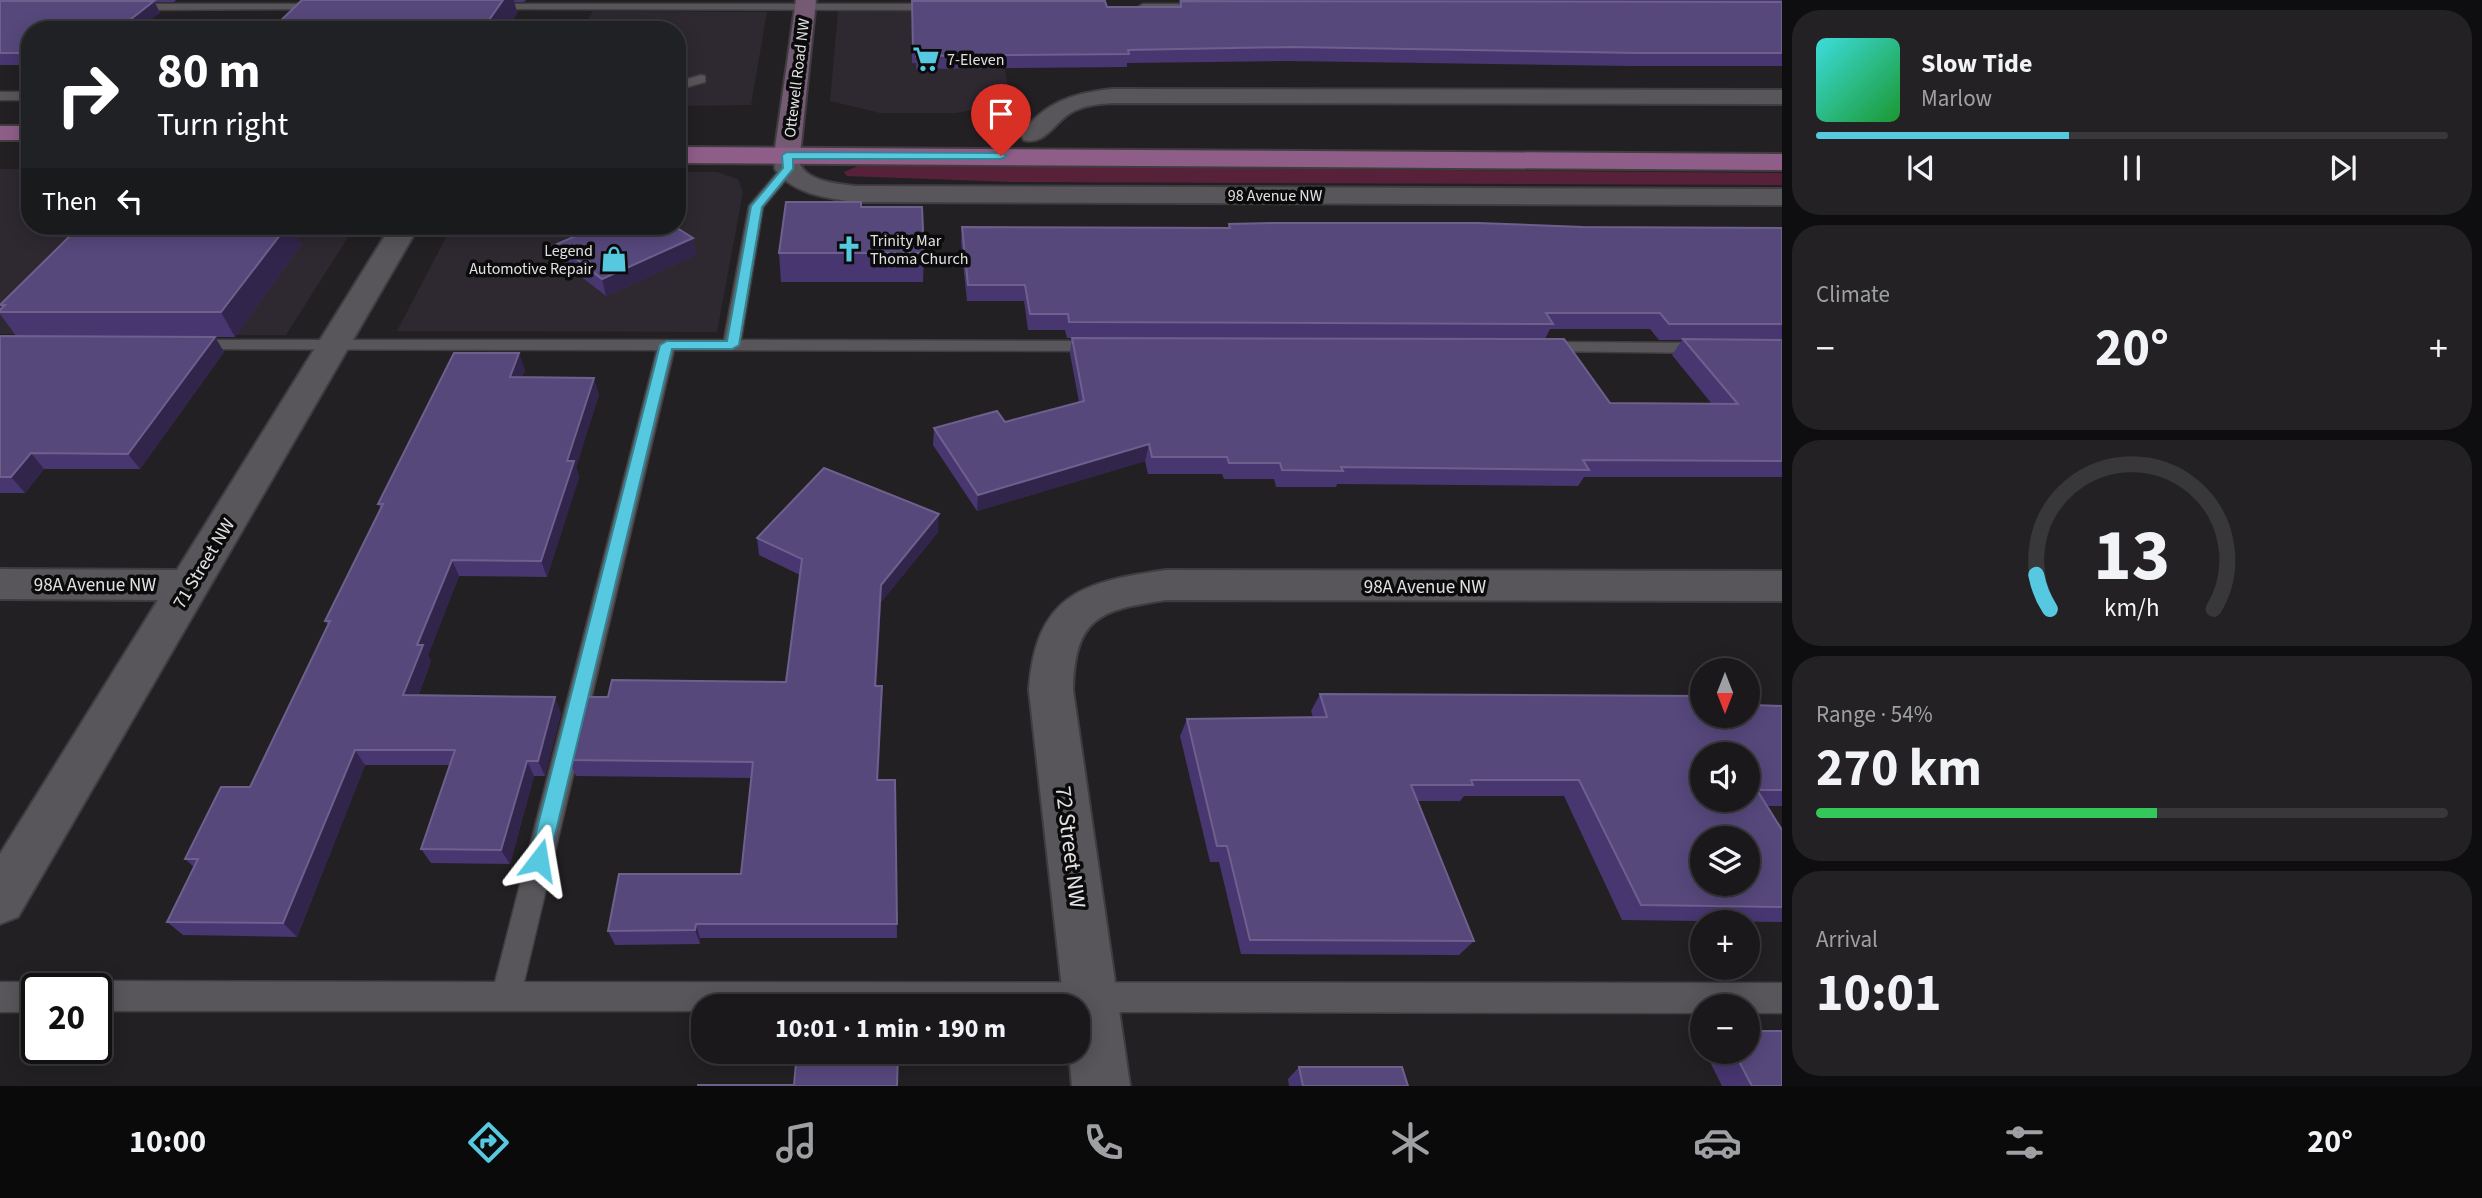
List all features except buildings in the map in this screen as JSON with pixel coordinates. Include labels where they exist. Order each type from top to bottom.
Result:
[{"type":"main road","points":[[0,133],[21,133]]},
{"type":"main road","name":"98 Avenue NW","points":[[686,136],[788,153],[1033,135],[1360,135]]},
{"type":"main road","points":[[0,152],[21,152]]},
{"type":"main road","name":"98 Avenue NW","points":[[686,155],[788,153],[1782,162]]},
{"type":"street","name":"Ottewell Road NW","points":[[788,153],[806,4]]},
{"type":"street","points":[[1033,135],[1048,115],[1061,106],[1112,96],[1782,97]]},
{"type":"street","name":"98 Avenue NW","points":[[788,153],[801,180],[828,189],[930,194],[1782,197]]},
{"type":"street","name":"71 Street NW","points":[[0,900],[400,235]]},
{"type":"street","name":"98A Avenue NW","points":[[0,584],[190,584]]},
{"type":"street","name":"98A Avenue NW","points":[[1074,613],[1097,599],[1127,590],[1167,585],[1782,586]]},
{"type":"street","name":"72 Street NW","points":[[1074,613],[1054,653],[1051,690],[1089,994]]},
{"type":"street","name":"72 Street NW","points":[[1090,1003],[1101,1086]]},
{"type":"lane","points":[[109,7],[168,3],[331,7]]},
{"type":"lane","points":[[470,7],[806,4],[946,7]]},
{"type":"lane","points":[[1124,7],[1220,7]]},
{"type":"lane","points":[[686,83],[701,79]]},
{"type":"lane","points":[[0,96],[21,96]]},
{"type":"lane","points":[[732,345],[756,206],[788,153]]},
{"type":"lane","points":[[178,344],[1124,346]]},
{"type":"lane","points":[[506,995],[667,345]]},
{"type":"lane","points":[[1530,347],[1726,348]]},
{"type":"lane","points":[[112,996],[691,995]]},
{"type":"lane","points":[[1090,995],[1782,998]]},
{"type":"lane","points":[[0,997],[21,997]]},
{"type":"shaded area","points":[[593,11],[767,12],[751,105],[686,106],[686,21],[587,21]]},
{"type":"shaded area","points":[[838,11],[996,11],[1010,102],[956,113],[880,113],[830,101]]},
{"type":"shaded area","points":[[860,165],[1782,173],[1782,185],[1013,182],[847,176],[844,172]]},
{"type":"shaded area","points":[[0,169],[21,169],[21,235],[349,235],[286,335],[0,334]]},
{"type":"shaded area","points":[[686,172],[717,172],[738,179],[743,192],[717,332],[397,331],[447,235],[686,235]]},
{"type":"place","name":"7-Eleven","points":[[926,59]]},
{"type":"place","name":"Trinity Mar Thoma Church","points":[[849,249]]},
{"type":"place","name":"Legend Automotive Repair","points":[[614,259]]},
{"type":"route","points":[[539,860],[667,345],[732,345],[756,206],[788,169],[787,155],[1001,156]]}]
